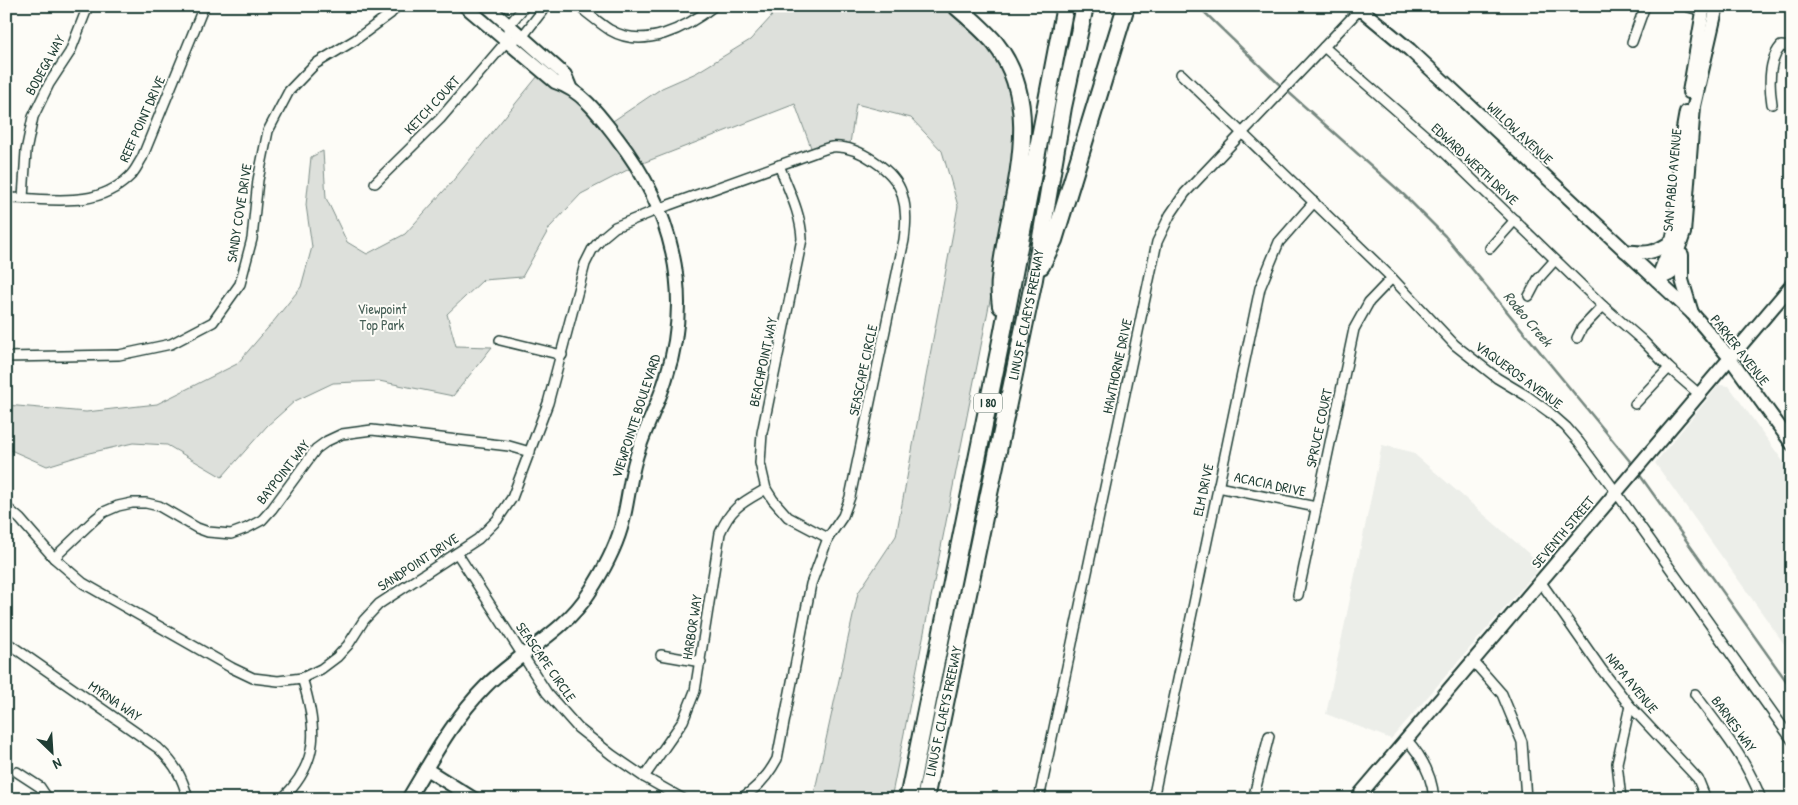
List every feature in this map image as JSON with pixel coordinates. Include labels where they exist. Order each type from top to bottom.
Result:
[{"type":"highway","points":[[956,6],[982,28],[1000,51],[1017,87],[1023,117],[1022,148],[1000,280],[1002,336]]},
{"type":"highway","name":"LINUS F. CLAEYS FREEWAY","points":[[908,799],[1002,336],[1065,6]]},
{"type":"highway","name":"LINUS F. CLAEYS FREEWAY","points":[[925,799],[1034,279],[1063,107],[1085,6]]},
{"type":"highway","points":[[1034,279],[1054,240],[1126,6]]},
{"type":"street","name":"BODEGA WAY","points":[[23,198],[26,151],[33,117],[49,84],[70,52],[88,6]]},
{"type":"street","name":"REEF POINT DRIVE","points":[[6,198],[88,199],[112,191],[130,176],[142,158],[204,6]]},
{"type":"street","name":"SANDY COVE DRIVE","points":[[6,356],[119,355],[171,344],[213,322],[240,284],[252,239],[258,180],[268,131],[289,91],[315,64],[355,40],[390,14],[397,6]]},
{"type":"street","name":"VIEWPOINTE BOULEVARD","points":[[408,799],[458,718],[474,698],[492,680],[558,628],[588,596],[603,571],[621,527],[636,456],[666,379],[678,319],[678,277],[668,234],[658,210],[631,158],[621,143],[593,108],[570,87],[555,82],[465,6]]},
{"type":"street","name":"VIEWPOINTE BOULEVARD","points":[[486,6],[565,74],[570,87]]},
{"type":"street","points":[[506,42],[509,25],[524,6]]},
{"type":"street","points":[[506,42],[522,36],[546,6]]},
{"type":"street","points":[[578,6],[610,30],[632,38],[655,36],[681,27],[697,20],[714,6]]},
{"type":"street","points":[[1632,42],[1645,6]]},
{"type":"street","points":[[1685,6],[1704,8]]},
{"type":"street","name":"SAN PABLO AVENUE","points":[[1657,280],[1670,274],[1684,233],[1694,106],[1717,6]]},
{"type":"street","name":"HAWTHORNE DRIVE","points":[[1039,799],[1157,242],[1170,215],[1185,194],[1324,47],[1357,7]]},
{"type":"street","name":"WILLOW AVENUE","points":[[1357,7],[1410,50],[1657,280]]},
{"type":"street","name":"SAN PABLO AVENUE","points":[[1657,280],[1672,241],[1678,198],[1681,140],[1704,8]]},
{"type":"street","name":"KETCH COURT","points":[[375,183],[440,119],[506,42]]},
{"type":"street","points":[[1772,104],[1769,84],[1774,54],[1781,46],[1792,47]]},
{"type":"street","name":"EDWARD WERTH DRIVE","points":[[1324,47],[1444,152],[1603,306],[1699,394]]},
{"type":"street","name":"VAQUEROS AVENUE","points":[[1181,74],[1392,278],[1465,354],[1497,378],[1534,401],[1566,427],[1616,492],[1792,740]]},
{"type":"street","name":"SEASCAPE CIRCLE","points":[[658,210],[832,147],[864,156],[877,162],[890,173],[902,192],[907,218],[850,497],[843,516],[828,538],[811,584],[776,759],[771,771],[762,782],[740,799]]},
{"type":"street","name":"BEACHPOINT WAY","points":[[779,165],[798,212],[802,239],[762,433],[760,463],[766,489],[788,517],[828,538]]},
{"type":"street","name":"ELM DRIVE","points":[[1153,799],[1260,288],[1279,242],[1314,202]]},
{"type":"street","name":"SANDPOINT DRIVE","points":[[6,507],[20,519],[54,558],[83,583],[232,668],[253,678],[278,681],[302,678],[321,669],[337,658],[364,620],[379,604],[478,539],[498,520],[512,498],[548,403],[585,264],[592,250],[615,227],[658,210]]},
{"type":"street","points":[[1490,248],[1515,220]]},
{"type":"street","points":[[1684,233],[1681,263],[1682,280],[1692,313]]},
{"type":"street","points":[[1625,251],[1648,253],[1662,249],[1672,241]]},
{"type":"street","points":[[1529,296],[1538,279],[1555,260]]},
{"type":"street","name":"SPRUCE COURT","points":[[1298,595],[1354,329],[1369,302],[1392,278]]},
{"type":"street","name":"PARKER AVENUE","points":[[1657,280],[1692,313],[1730,358],[1792,444]]},
{"type":"street","name":"SEVENTH STREET","points":[[1358,799],[1406,739],[1792,285]]},
{"type":"street","points":[[1577,338],[1582,328],[1603,306]]},
{"type":"street","points":[[500,340],[562,355]]},
{"type":"street","points":[[1635,404],[1669,368]]},
{"type":"street","name":"BAYPOINT WAY","points":[[54,558],[104,512],[132,503],[146,503],[159,506],[197,528],[208,532],[231,534],[262,520],[316,449],[342,434],[372,430],[509,446],[530,452]]},
{"type":"street","name":"ACACIA DRIVE","points":[[1218,487],[1316,507]]},
{"type":"street","name":"HARBOR WAY","points":[[644,777],[683,721],[696,691],[720,533],[732,511],[741,502],[766,489]]},
{"type":"street","name":"SEASCAPE CIRCLE","points":[[457,552],[548,693],[578,728],[644,777],[683,799]]},
{"type":"street","name":"NAPA AVENUE","points":[[1540,581],[1602,670],[1630,706],[1698,779],[1706,799]]},
{"type":"street","name":"MYRNA WAY","points":[[6,642],[158,748],[173,762],[183,780],[188,799]]},
{"type":"street","points":[[661,655],[701,662]]},
{"type":"street","points":[[1472,661],[1502,694],[1522,742],[1526,799]]},
{"type":"street","points":[[282,799],[294,786],[302,773],[309,759],[312,743],[314,728],[312,712],[302,678]]},
{"type":"street","name":"BARNES WAY","points":[[1695,694],[1740,754],[1756,785],[1760,799]]},
{"type":"street","points":[[1621,799],[1617,762],[1630,706]]},
{"type":"street","points":[[1253,799],[1269,736]]},
{"type":"street","points":[[1406,739],[1419,753],[1429,772],[1434,799]]},
{"type":"street","points":[[426,769],[474,799]]},
{"type":"street","points":[[17,772],[40,787],[48,799]]},
{"type":"shaded area","points":[[1719,385],[1729,386],[1792,474],[1792,644],[1787,648],[1655,463]]},
{"type":"shaded area","points":[[1382,445],[1412,452],[1542,565],[1391,739],[1326,714]]},
{"type":"green space","name":"Viewpoint Top Park","points":[[761,6],[956,6],[1009,65],[1017,138],[998,260],[891,799],[813,799],[858,593],[896,536],[958,206],[942,151],[911,118],[856,104],[849,150],[832,147],[813,153],[795,104],[635,166],[581,194],[550,227],[522,277],[483,280],[447,314],[456,346],[492,347],[453,396],[379,381],[333,383],[295,401],[267,426],[222,477],[167,445],[133,443],[89,453],[47,466],[6,448],[6,405],[86,412],[157,404],[237,364],[301,287],[312,247],[306,205],[311,157],[323,151],[326,198],[347,242],[367,254],[405,234],[451,183],[542,71],[607,125],[662,88],[696,73],[750,40],[772,16]]},
{"type":"waterway","name":"Rodeo Creek","points":[[1198,6],[1282,87]]},
{"type":"waterway","name":"Rodeo Creek","points":[[1286,90],[1404,195],[1445,236],[1633,465]]},
{"type":"waterway","name":"Rodeo Creek","points":[[1639,474],[1792,689]]}]
